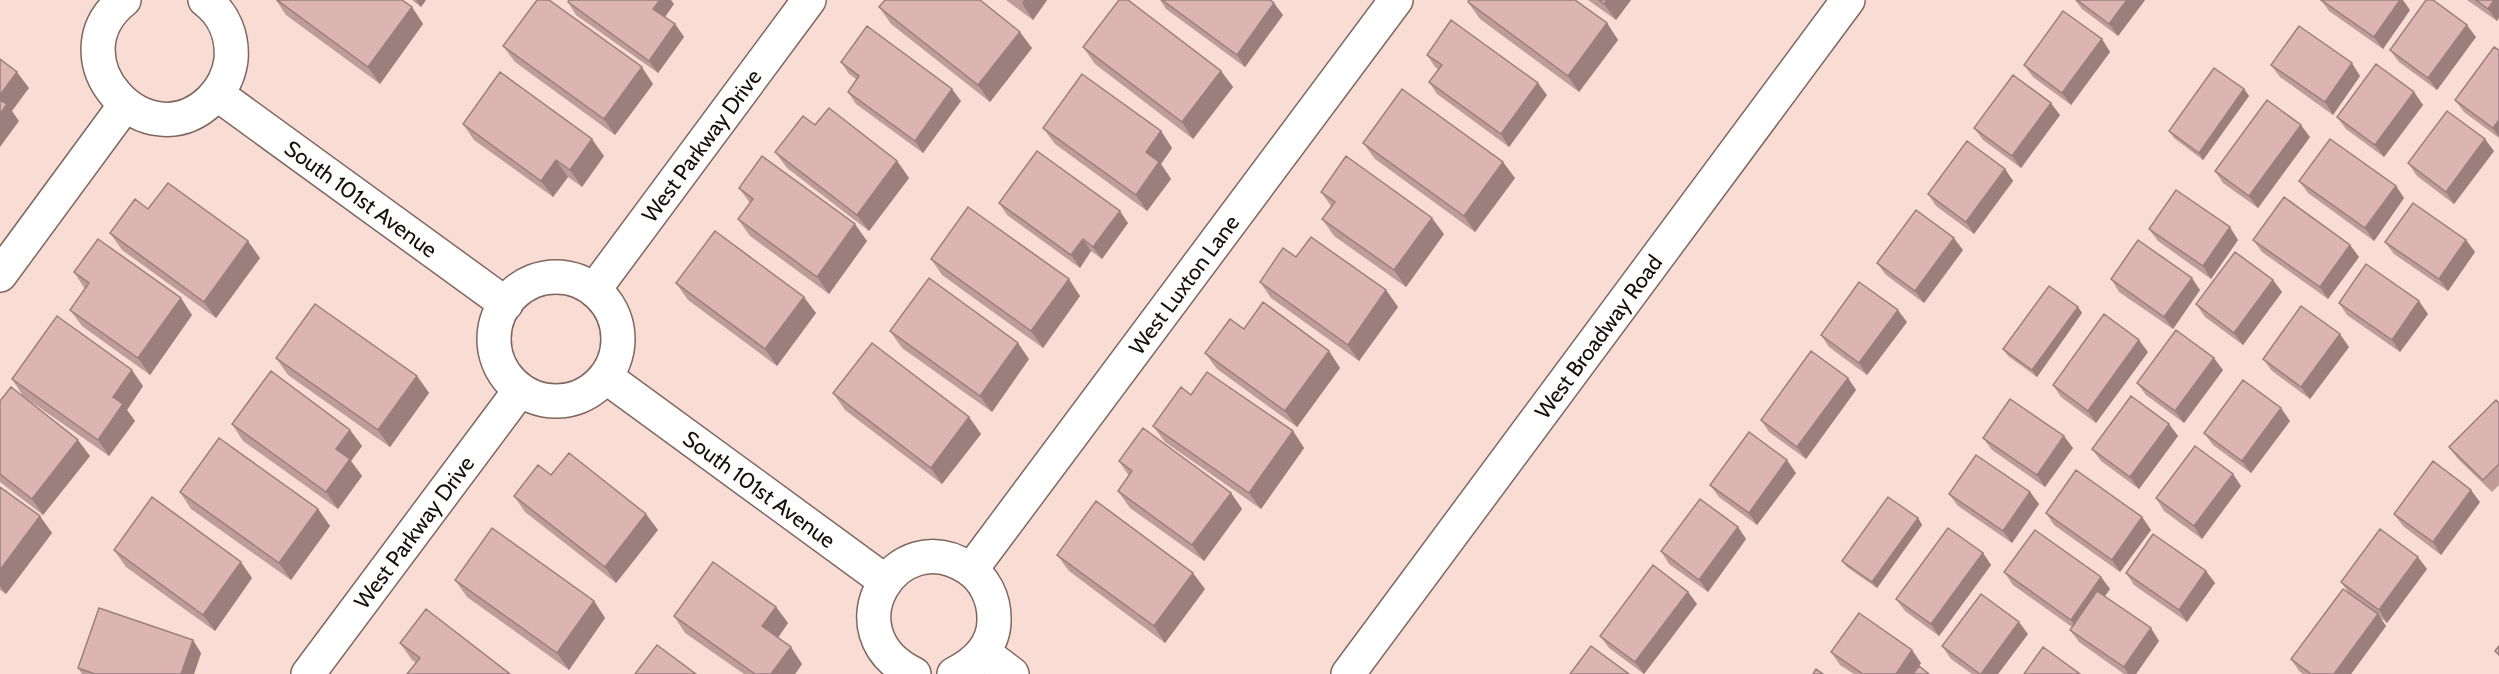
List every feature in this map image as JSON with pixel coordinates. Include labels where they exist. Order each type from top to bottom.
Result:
[{"type":"street","points":[[107,5],[98,47],[99,63],[104,80],[125,105],[140,114],[156,118],[173,118],[190,114],[205,106],[217,94],[225,80],[232,50],[229,34],[224,20],[205,0]]},
{"type":"street","name":"West Parkway Drive","points":[[594,290],[809,0]]},
{"type":"street","name":"West Luxton Lane","points":[[971,570],[1396,0]]},
{"type":"street","name":"West Broadway Road","points":[[1348,674],[1848,0]]},
{"type":"street","name":"South 101st Avenue","points":[[217,94],[506,304]]},
{"type":"street","points":[[0,275],[125,105]]},
{"type":"street","points":[[560,277],[579,281],[594,290],[608,304],[615,321],[618,339],[616,357],[606,377],[595,388],[578,398],[558,401],[539,399],[520,390],[506,376],[497,358],[494,338],[498,317],[506,304],[522,287],[541,279],[560,277]]},
{"type":"street","name":"South 101st Avenue","points":[[606,377],[885,581]]},
{"type":"street","name":"West Parkway Drive","points":[[308,674],[520,390]]},
{"type":"street","points":[[902,672],[885,653],[876,636],[873,617],[876,598],[885,581],[896,569],[911,561],[926,557],[942,557],[958,561],[982,580],[990,594],[994,609],[994,624],[983,652],[970,666],[954,674]]},
{"type":"street","points":[[983,652],[1012,674]]},
{"type":"building","points":[[277,0],[402,0],[412,7],[368,67]]},
{"type":"building","points":[[537,0],[549,0],[642,67],[604,119],[503,46]]},
{"type":"building","points":[[569,0],[660,0],[653,9],[675,24],[649,61],[568,2]]},
{"type":"building","points":[[885,0],[980,0],[1020,32],[978,85],[879,7]]},
{"type":"building","points":[[1119,0],[1128,0],[1221,71],[1182,122],[1083,47]]},
{"type":"building","points":[[1162,0],[1270,0],[1274,3],[1237,55]]},
{"type":"building","points":[[1469,0],[1575,0],[1607,23],[1568,76],[1468,2]]},
{"type":"building","points":[[2077,0],[2127,0],[2109,24]]},
{"type":"building","points":[[2321,0],[2400,0],[2374,37]]},
{"type":"building","points":[[2426,0],[2433,0],[2467,25],[2428,78],[2390,50]]},
{"type":"building","points":[[2476,0],[2494,0],[2488,9]]},
{"type":"building","points":[[2063,11],[2102,39],[2062,93],[2024,65]]},
{"type":"building","points":[[1451,20],[1538,83],[1501,134],[1429,82],[1442,65],[1427,55]]},
{"type":"building","points":[[867,26],[952,89],[915,141],[848,92],[859,76],[841,62]]},
{"type":"building","points":[[2299,26],[2352,63],[2325,102],[2271,65]]},
{"type":"building","points":[[2494,47],[2499,50],[2499,120],[2493,128],[2455,100]]},
{"type":"building","points":[[0,59],[17,72],[0,95]]},
{"type":"building","points":[[2376,64],[2414,92],[2375,145],[2337,117]]},
{"type":"building","points":[[2214,68],[2244,89],[2199,153],[2169,131]]},
{"type":"building","points":[[500,72],[592,139],[570,170],[556,160],[541,181],[463,124]]},
{"type":"building","points":[[1082,74],[1161,131],[1146,152],[1159,162],[1136,195],[1043,128]]},
{"type":"building","points":[[2013,75],[2051,103],[2012,156],[1974,128]]},
{"type":"building","points":[[1402,89],[1503,162],[1464,216],[1363,143]]},
{"type":"building","points":[[0,100],[7,104],[0,114]]},
{"type":"building","points":[[2267,100],[2301,125],[2249,196],[2215,171]]},
{"type":"building","points":[[829,108],[897,161],[857,215],[775,152],[803,116],[815,125]]},
{"type":"building","points":[[2447,111],[2485,139],[2446,192],[2408,163]]},
{"type":"building","points":[[2330,139],[2396,186],[2365,228],[2299,181]]},
{"type":"building","points":[[1967,141],[2005,169],[1966,222],[1928,194]]},
{"type":"building","points":[[1037,151],[1120,211],[1093,247],[1083,239],[1071,255],[999,203]]},
{"type":"building","points":[[762,156],[855,224],[817,277],[738,219],[753,199],[739,188]]},
{"type":"building","points":[[1346,156],[1432,218],[1394,270],[1322,219],[1335,202],[1321,192]]},
{"type":"building","points":[[168,183],[248,241],[204,302],[110,233],[135,199],[148,209]]},
{"type":"building","points":[[2176,190],[2230,227],[2203,266],[2149,229]]},
{"type":"building","points":[[2284,197],[2350,245],[2320,287],[2253,240]]},
{"type":"building","points":[[2413,203],[2466,240],[2439,279],[2385,242]]},
{"type":"building","points":[[968,207],[1069,279],[1031,331],[931,259]]},
{"type":"building","points":[[1916,210],[1954,238],[1915,291],[1877,263]]},
{"type":"building","points":[[715,231],[804,297],[765,349],[676,283]]},
{"type":"building","points":[[1311,237],[1386,290],[1348,345],[1260,282],[1283,248],[1296,257]]},
{"type":"building","points":[[98,239],[181,298],[138,358],[70,310],[89,283],[74,272]]},
{"type":"building","points":[[2138,240],[2192,278],[2164,317],[2111,279]]},
{"type":"building","points":[[2235,252],[2273,280],[2234,333],[2196,304]]},
{"type":"building","points":[[2366,264],[2419,301],[2392,340],[2339,303]]},
{"type":"building","points":[[929,278],[1018,343],[980,396],[890,331]]},
{"type":"building","points":[[1859,282],[1898,310],[1859,363],[1821,335]]},
{"type":"building","points":[[2049,286],[2078,307],[2032,370],[2003,349]]},
{"type":"building","points":[[1263,302],[1329,351],[1285,411],[1205,353],[1230,319],[1244,329]]},
{"type":"building","points":[[315,304],[417,376],[378,430],[276,358]]},
{"type":"building","points":[[2301,306],[2340,334],[2301,387],[2263,359]]},
{"type":"building","points":[[2104,314],[2139,340],[2088,411],[2053,385]]},
{"type":"building","points":[[57,316],[132,370],[113,397],[123,404],[98,440],[12,379]]},
{"type":"building","points":[[2176,330],[2214,358],[2175,411],[2137,383]]},
{"type":"building","points":[[872,343],[969,417],[931,468],[833,393]]},
{"type":"building","points":[[1811,351],[1848,378],[1797,447],[1761,420]]},
{"type":"building","points":[[271,371],[350,430],[336,449],[350,459],[326,492],[232,424]]},
{"type":"building","points":[[1207,372],[1293,431],[1249,493],[1153,426],[1181,387],[1191,395]]},
{"type":"building","points":[[2243,380],[2281,408],[2242,461],[2204,433]]},
{"type":"building","points":[[11,387],[78,440],[32,499],[0,474],[0,401]]},
{"type":"building","points":[[2131,396],[2169,424],[2130,477],[2092,449]]},
{"type":"building","points":[[2010,399],[2064,436],[2037,475],[1983,438]]},
{"type":"building","points":[[2496,400],[2499,403],[2499,464],[2483,480],[2449,447]]},
{"type":"building","points":[[1143,428],[1231,493],[1192,545],[1118,491],[1132,471],[1119,461]]},
{"type":"building","points":[[1749,432],[1787,460],[1749,513],[1710,485]]},
{"type":"building","points":[[219,438],[318,509],[279,563],[180,492]]},
{"type":"building","points":[[2195,446],[2233,474],[2194,526],[2156,498]]},
{"type":"building","points":[[569,453],[646,514],[605,567],[514,496],[538,465],[551,475]]},
{"type":"building","points":[[1976,455],[2030,492],[2003,531],[1949,494]]},
{"type":"building","points":[[2433,461],[2471,490],[2433,542],[2394,514]]},
{"type":"building","points":[[2076,470],[2142,517],[2112,560],[2046,513]]},
{"type":"building","points":[[0,487],[40,516],[0,570]]},
{"type":"building","points":[[152,497],[241,562],[203,615],[114,550]]},
{"type":"building","points":[[1888,497],[1918,518],[1872,582],[1842,561]]},
{"type":"building","points":[[1700,499],[1738,527],[1699,580],[1661,551]]},
{"type":"building","points":[[1096,501],[1193,573],[1154,626],[1057,555]]},
{"type":"building","points":[[492,528],[594,601],[557,653],[455,580]]},
{"type":"building","points":[[1948,528],[1983,553],[1931,624],[1896,599]]},
{"type":"building","points":[[2380,529],[2418,557],[2379,610],[2341,582]]},
{"type":"building","points":[[2035,530],[2101,577],[2071,620],[2004,572]]},
{"type":"building","points":[[2153,534],[2206,571],[2179,610],[2126,573]]},
{"type":"building","points":[[713,562],[776,607],[762,626],[791,647],[771,674],[755,674],[674,616]]},
{"type":"building","points":[[1653,565],[1688,592],[1635,662],[1600,636]]},
{"type":"building","points":[[2343,589],[2378,614],[2334,674],[2311,674],[2291,659]]},
{"type":"building","points":[[2097,591],[2151,628],[2124,667],[2070,630]]},
{"type":"building","points":[[1981,594],[2019,622],[1980,674],[1942,646]]},
{"type":"building","points":[[99,608],[193,640],[181,674],[95,674],[78,668]]},
{"type":"building","points":[[426,609],[510,674],[407,674],[420,658],[400,643]]},
{"type":"building","points":[[1859,613],[1912,650],[1896,674],[1863,674],[1831,652]]},
{"type":"building","points":[[657,645],[696,674],[635,674]]},
{"type":"building","points":[[1591,646],[1629,674],[1570,674]]},
{"type":"building","points":[[2043,647],[2080,674],[2024,674]]},
{"type":"building","points":[[1919,666],[1929,674],[1913,674]]},
{"type":"building","points":[[1816,669],[1823,674],[1813,674]]}]
